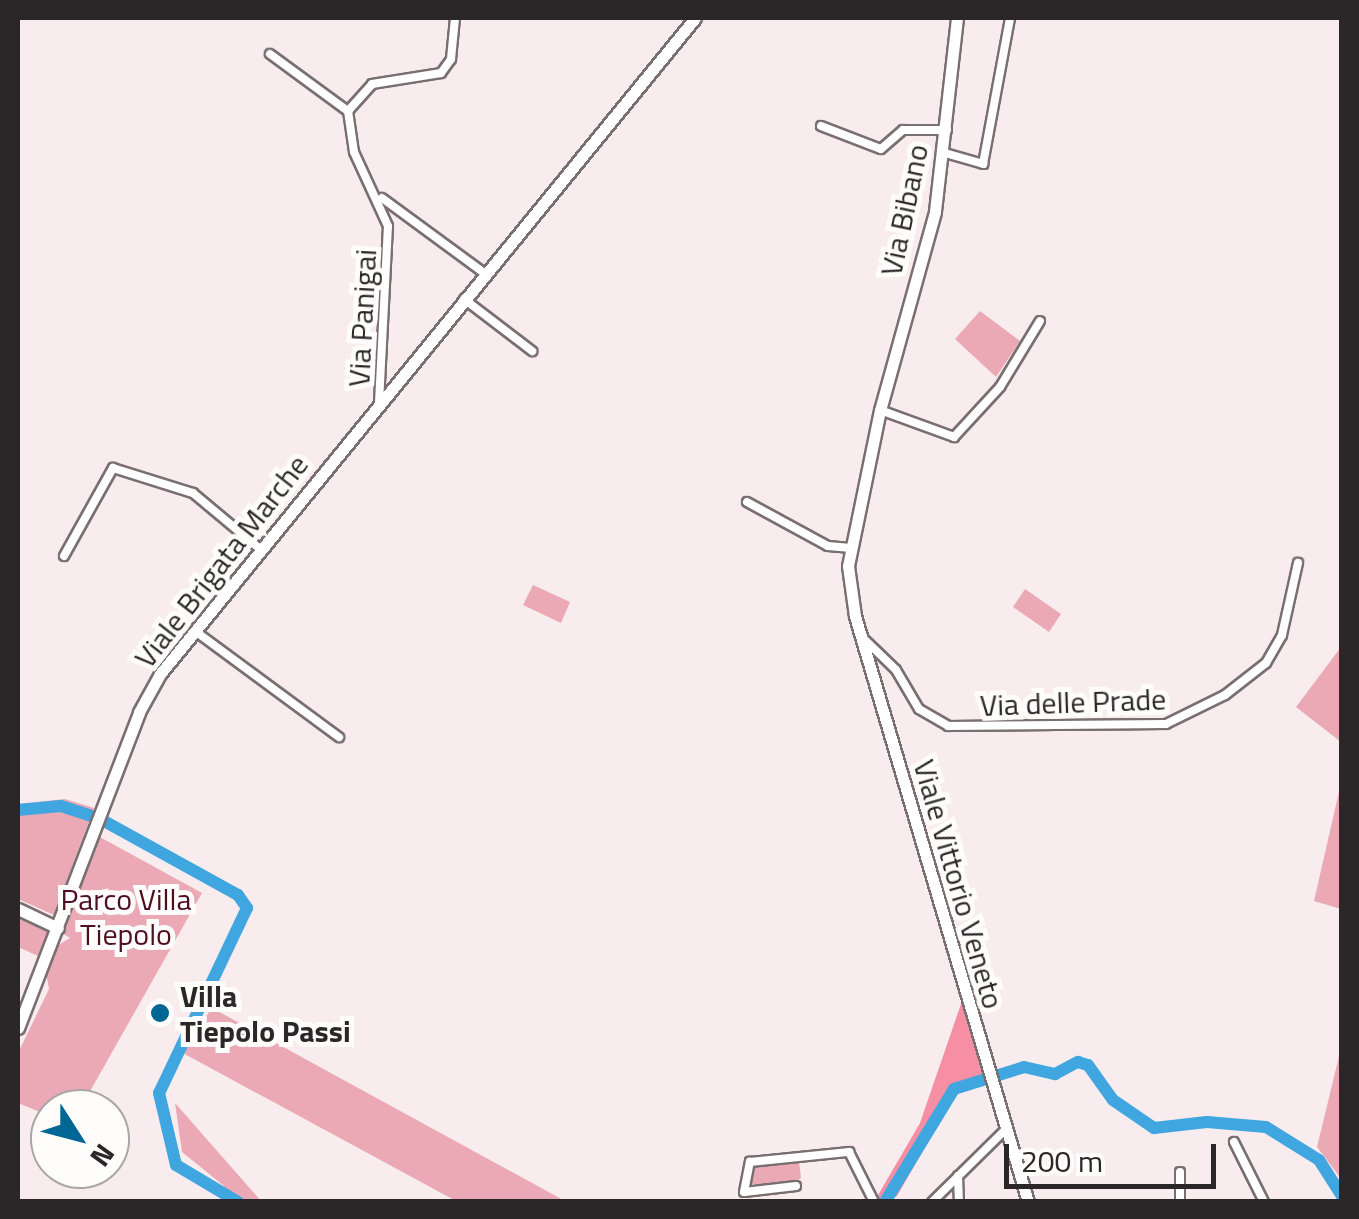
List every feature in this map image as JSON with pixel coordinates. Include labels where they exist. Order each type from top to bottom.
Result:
[{"type":"street","points":[[270,54],[348,111],[359,92],[380,82],[441,74],[450,59],[455,18]]},
{"type":"street","name":"Viale Brigata Marche","points":[[18,1025],[147,696],[260,549],[694,18]]},
{"type":"street","name":"Via Bibano","points":[[882,710],[850,588],[850,548],[880,410],[935,212],[957,18]]},
{"type":"street","points":[[944,152],[983,164],[1010,18]]},
{"type":"street","name":"Via Panigai","points":[[348,111],[354,152],[388,226],[379,403]]},
{"type":"street","name":"Via Bibano","points":[[821,126],[881,149],[903,130],[947,130]]},
{"type":"street","points":[[382,198],[484,273]]},
{"type":"street","points":[[463,298],[532,350]]},
{"type":"street","points":[[880,410],[954,437],[1000,387],[1040,320]]},
{"type":"street","points":[[64,556],[114,468],[193,493],[260,549]]},
{"type":"street","points":[[747,502],[828,546],[850,548]]},
{"type":"street","name":"Via delle Prade","points":[[860,635],[896,670],[919,710],[948,726],[1166,724],[1209,705],[1266,663],[1282,635],[1298,563]]},
{"type":"street","points":[[195,631],[338,737]]},
{"type":"street","name":"Viale Vittorio Veneto","points":[[882,710],[1028,1202]]},
{"type":"street","points":[[18,910],[58,928]]},
{"type":"street","points":[[932,1202],[1006,1129]]},
{"type":"street","points":[[1234,1142],[1264,1202]]},
{"type":"street","points":[[796,1186],[744,1192],[750,1162],[849,1152],[874,1202]]},
{"type":"street","points":[[1180,1172],[1180,1202]]},
{"type":"street","points":[[958,1175],[960,1202]]},
{"type":"green space","points":[[980,311],[1020,341],[996,377],[955,339]]},
{"type":"green space","points":[[533,585],[570,602],[561,623],[523,605]]},
{"type":"green space","points":[[1025,589],[1061,614],[1049,632],[1013,607]]},
{"type":"green space","points":[[1341,647],[1341,742],[1296,707]]},
{"type":"green space","points":[[1341,783],[1341,909],[1314,901]]},
{"type":"green space","points":[[65,799],[94,808],[54,915],[18,899],[18,804]]},
{"type":"green space","name":"Parco Villa Tiepolo","points":[[98,836],[202,893],[91,1089],[30,1089],[30,1108],[18,1103],[18,1053],[49,989],[45,968],[57,946],[70,938],[62,933]]},
{"type":"green space","points":[[18,911],[50,924],[38,956],[18,947]]},
{"type":"green space","points":[[212,1008],[565,1201],[456,1201],[181,1052]]},
{"type":"green space","points":[[1341,1048],[1342,1176],[1339,1176],[1317,1147]]},
{"type":"green space","points":[[175,1103],[261,1201],[221,1201],[224,1186],[182,1152]]},
{"type":"green space","points":[[799,1161],[801,1178],[789,1185],[749,1184],[752,1166]]},
{"type":"shaded area","points":[[962,1001],[988,1080],[955,1095],[897,1196],[874,1202],[920,1123]]},
{"type":"waterway","points":[[18,810],[61,806],[97,818]]},
{"type":"waterway","points":[[104,821],[238,895],[247,908],[159,1093],[176,1165],[238,1202]]},
{"type":"waterway","points":[[885,1202],[954,1089],[1024,1067],[1055,1074],[1078,1062],[1088,1065],[1113,1100],[1154,1128],[1207,1122],[1266,1127],[1319,1160],[1342,1196]]},
{"type":"place","name":"Villa Tiepolo Passi","points":[[160,1013]]}]
